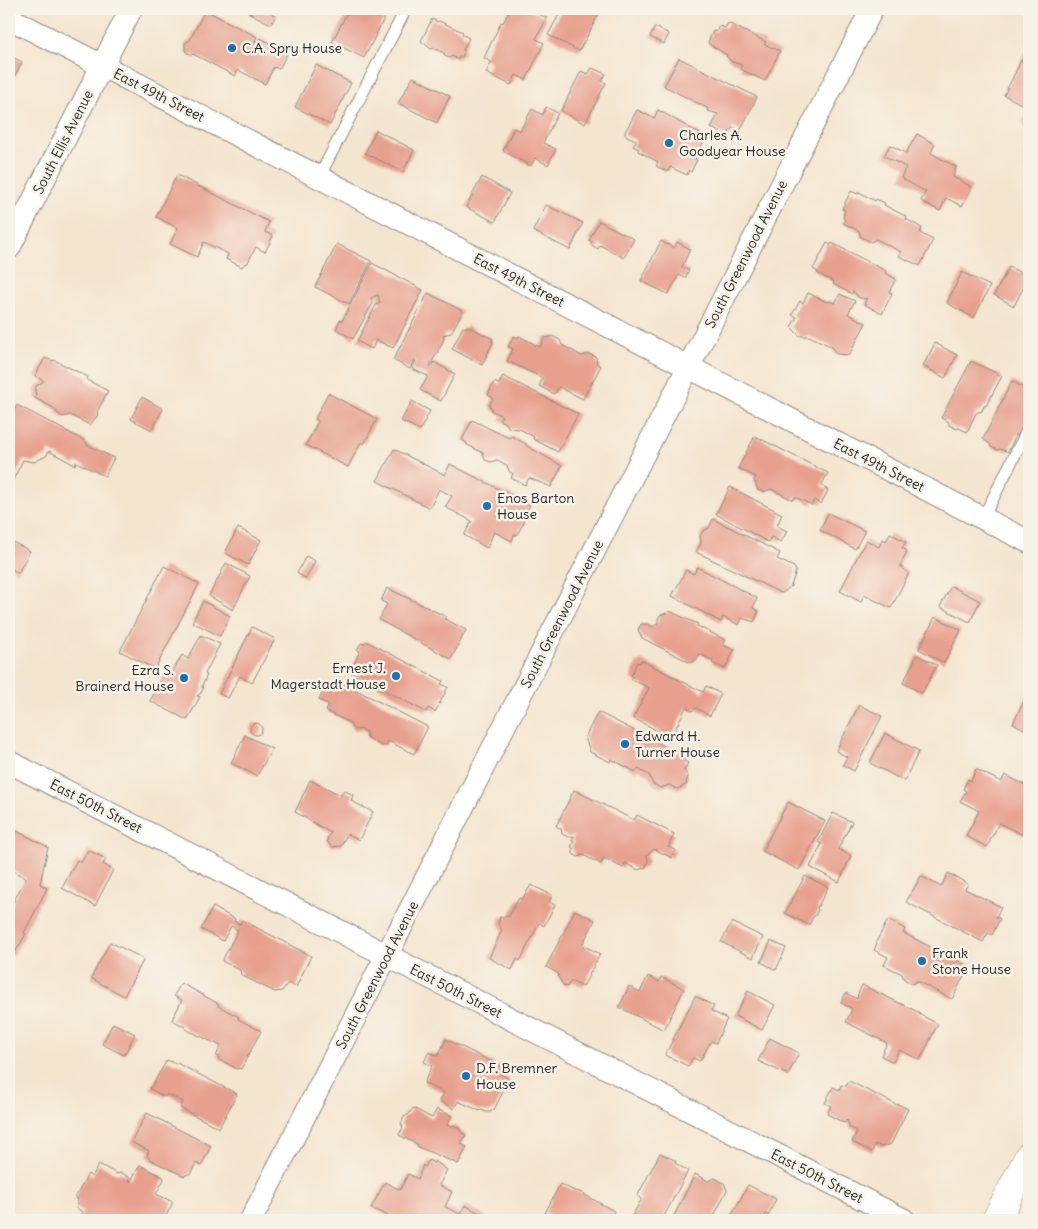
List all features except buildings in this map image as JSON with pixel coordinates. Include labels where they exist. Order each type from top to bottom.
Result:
[{"type":"street","name":"South Ellis Avenue","points":[[9,248],[131,9]]},
{"type":"street","name":"South Greenwood Avenue","points":[[251,1220],[872,9]]},
{"type":"street","name":"East 49th Street","points":[[9,18],[1029,542]]},
{"type":"street","name":"East 50th Street","points":[[9,762],[904,1220]]},
{"type":"street","points":[[996,1220],[1029,1156]]},
{"type":"lane","points":[[319,177],[406,9]]},
{"type":"lane","points":[[983,518],[1029,427]]},
{"type":"place","name":"C.A. Spry House","points":[[232,48]]},
{"type":"place","name":"Charles A. Goodyear House","points":[[669,143]]},
{"type":"place","name":"Enos Barton House","points":[[487,506]]},
{"type":"place","name":"Ernest J. Magerstadt House","points":[[396,676]]},
{"type":"place","name":"Ezra S. Brainerd House","points":[[184,678]]},
{"type":"place","name":"Edward H. Turner House","points":[[625,744]]},
{"type":"place","name":"Frank Stone House","points":[[922,961]]},
{"type":"place","name":"D.F. Bremner House","points":[[466,1076]]}]
